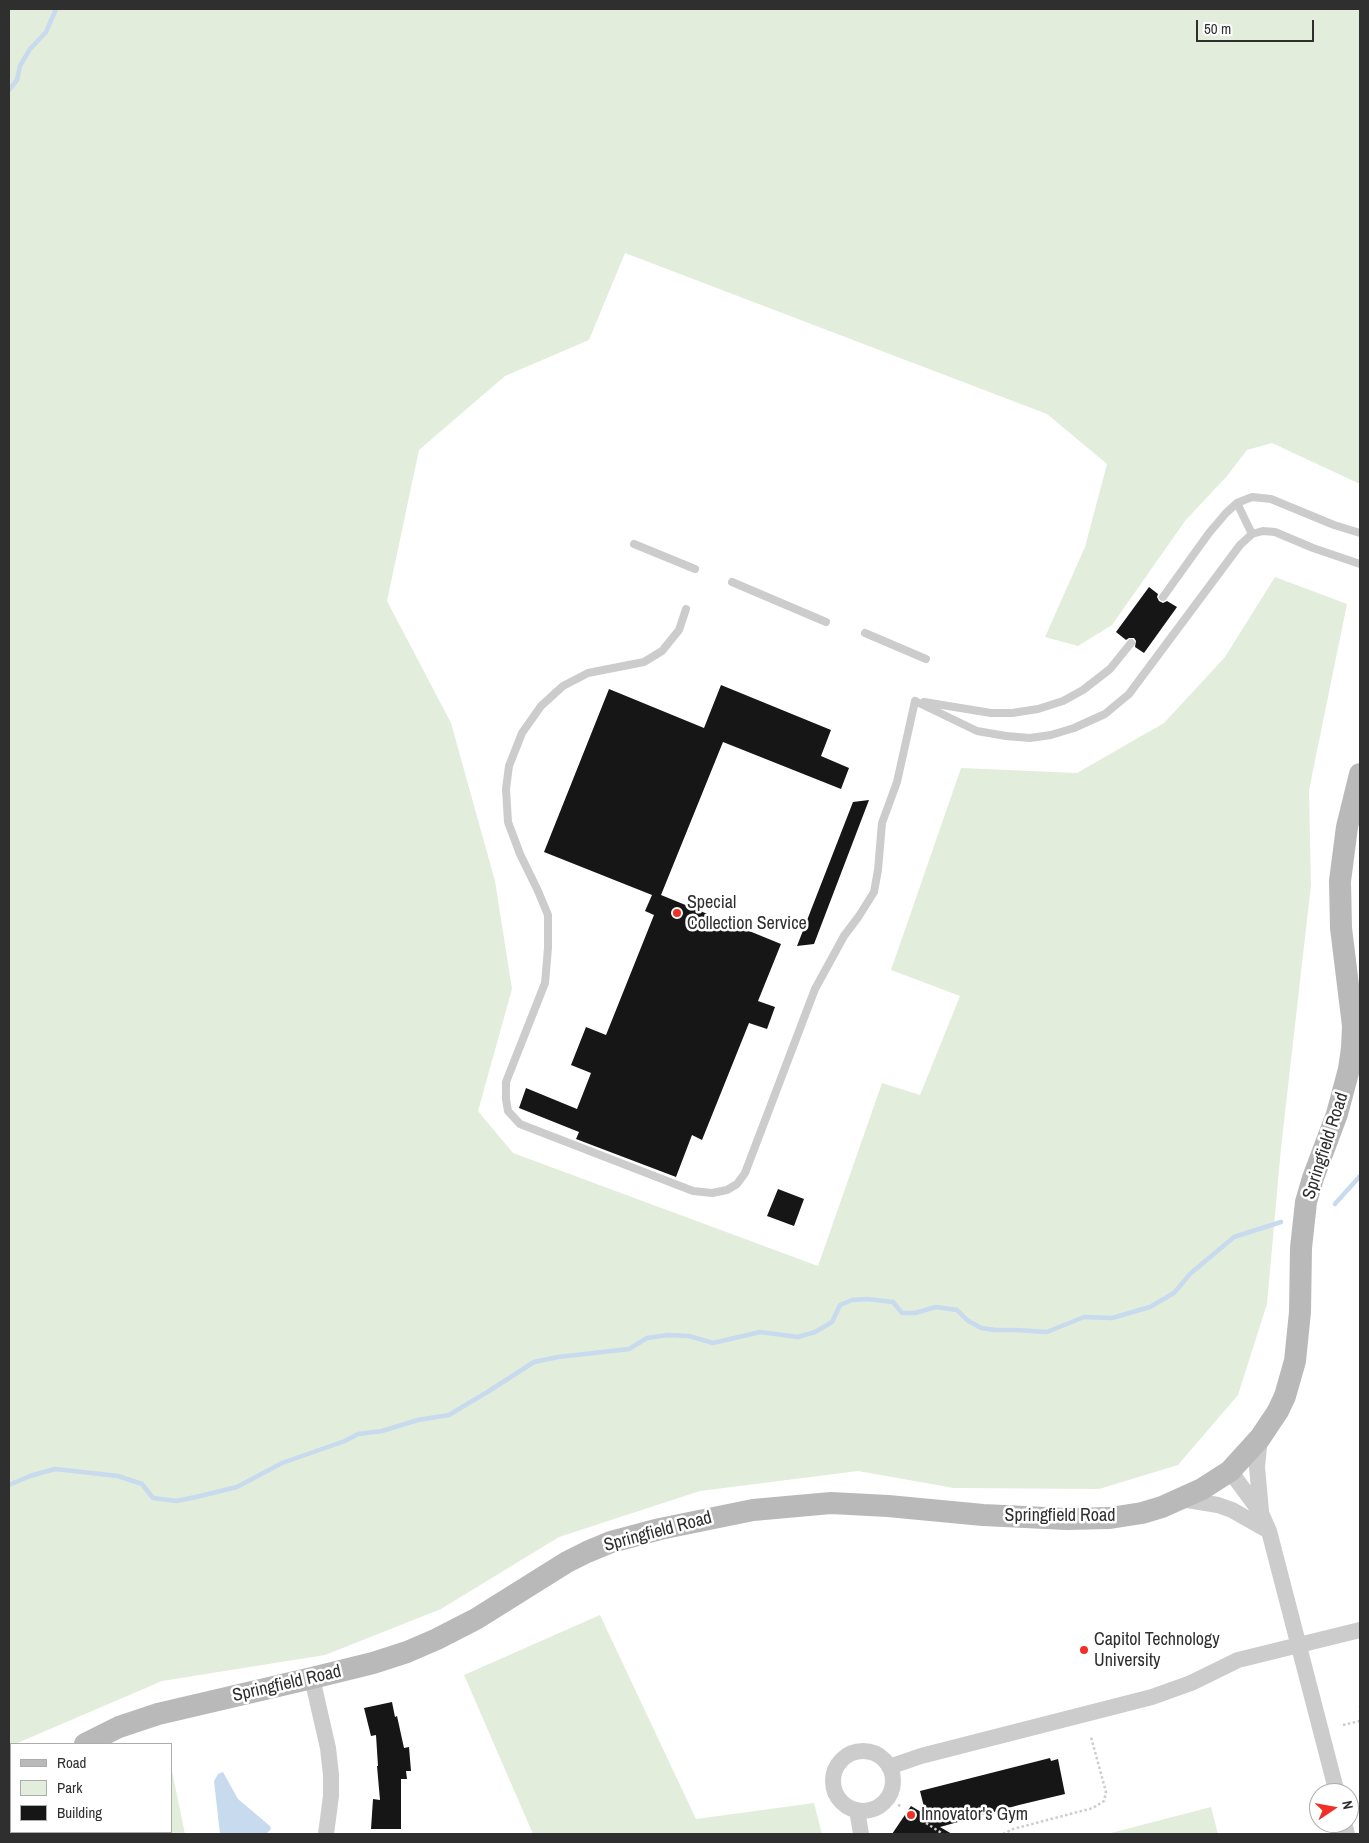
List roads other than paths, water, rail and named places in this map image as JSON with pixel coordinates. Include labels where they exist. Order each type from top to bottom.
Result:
[{"type":"street","name":"Springfield Road","points":[[87,1743],[119,1727],[158,1714],[385,1659],[437,1640],[476,1619],[567,1562],[603,1545],[638,1534],[723,1515],[783,1506],[831,1503],[983,1515],[1067,1519],[1110,1518],[1142,1513],[1180,1499],[1217,1481],[1230,1471],[1260,1438],[1278,1411],[1285,1396],[1295,1361],[1300,1312],[1301,1248],[1306,1202],[1337,1114],[1349,1069],[1353,1026],[1339,907],[1342,864],[1354,829],[1360,774]]},
{"type":"street","points":[[1260,1438],[1257,1467],[1261,1513]]},
{"type":"street","points":[[1230,1471],[1261,1513],[1269,1531],[1334,1783]]},
{"type":"street","points":[[1180,1499],[1218,1505],[1232,1510],[1269,1531]]},
{"type":"street","points":[[889,1767],[920,1756],[1152,1697],[1191,1683],[1238,1660],[1360,1630]]},
{"type":"street","points":[[312,1678],[328,1748],[331,1775],[331,1796],[326,1834]]},
{"type":"street","points":[[855,1752],[875,1753],[889,1767],[892,1776],[892,1786],[884,1802],[876,1808],[857,1810],[848,1807],[835,1792],[834,1772],[846,1756],[855,1752]]},
{"type":"street","points":[[857,1810],[861,1834]]},
{"type":"lane","points":[[1163,597],[1209,533],[1226,513],[1237,503],[1252,497],[1271,499],[1326,522],[1360,533]]},
{"type":"lane","points":[[1237,503],[1252,534]]},
{"type":"lane","points":[[915,701],[977,731],[1006,736],[1030,738],[1051,735],[1074,728],[1104,714],[1128,694],[1240,545],[1252,534],[1263,531],[1275,532],[1313,548],[1360,564]]},
{"type":"lane","points":[[634,544],[696,569]]},
{"type":"lane","points":[[732,582],[826,622]]},
{"type":"lane","points":[[686,609],[678,630],[662,651],[644,662],[588,673],[563,686],[541,706],[522,733],[509,766],[506,789],[508,822],[520,854],[548,915],[545,983],[506,1082],[508,1111],[520,1124],[693,1191],[712,1193],[727,1190],[738,1184],[745,1173],[814,989],[844,936],[874,892],[882,822],[897,782],[915,701]]},
{"type":"lane","points":[[865,633],[926,659]]},
{"type":"lane","points":[[915,701],[991,713],[1012,713],[1038,709],[1063,701],[1083,690],[1110,669],[1131,643]]},
{"type":"water","points":[[223,1772],[238,1799],[270,1826],[271,1829],[266,1834],[220,1834],[214,1781],[218,1774]]},
{"type":"waterway","points":[[9,90],[17,80],[20,66],[30,49],[46,32],[56,9]]},
{"type":"waterway","points":[[1335,1204],[1360,1176]]},
{"type":"waterway","points":[[9,1485],[30,1476],[55,1469],[118,1476],[142,1484],[153,1498],[176,1501],[196,1497],[237,1487],[282,1463],[345,1441],[358,1434],[382,1431],[418,1420],[449,1415],[534,1362],[558,1357],[629,1349],[647,1338],[668,1335],[689,1336],[713,1343],[760,1332],[798,1337],[815,1332],[832,1322],[840,1305],[852,1300],[867,1299],[893,1302],[902,1313],[915,1313],[936,1307],[957,1310],[967,1320],[981,1328],[1047,1332],[1084,1317],[1112,1318],[1150,1307],[1174,1293],[1190,1274],[1234,1237],[1281,1222]]},
{"type":"place","name":"Special Collection Service","points":[[677,913]]},
{"type":"place","name":"Capitol Technology University","points":[[1084,1650]]},
{"type":"place","name":"Innovator's Gym","points":[[911,1815]]}]
